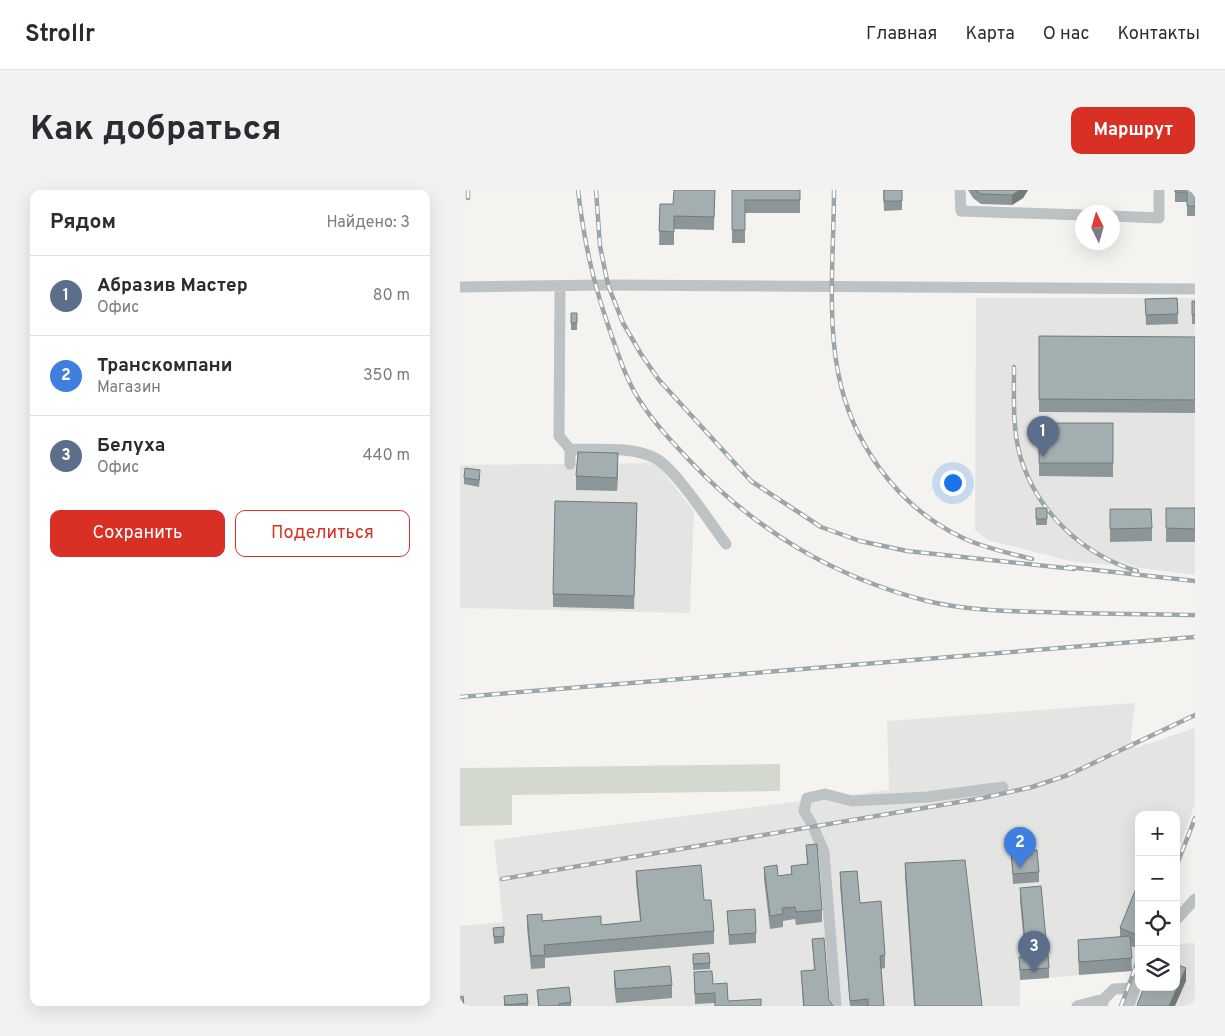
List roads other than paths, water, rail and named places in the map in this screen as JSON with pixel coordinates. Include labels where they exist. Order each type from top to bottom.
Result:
[{"type":"street","points":[[960,190],[961,211],[1075,215]]},
{"type":"street","points":[[1120,216],[1159,218],[1159,190]]},
{"type":"street","points":[[560,286],[559,436],[570,449],[570,464]]},
{"type":"street","points":[[460,287],[913,286],[1195,289]]},
{"type":"street","points":[[570,449],[619,451],[655,458],[690,495],[726,544]]},
{"type":"street","points":[[836,1006],[824,852],[804,810],[807,798],[825,794],[852,801],[927,797],[1003,787]]},
{"type":"street","points":[[1180,916],[1195,899]]},
{"type":"street","points":[[1077,1006],[1103,1003],[1114,989],[1134,988],[1129,1006]]},
{"type":"railway","points":[[468,190],[468,198]]},
{"type":"railway","points":[[578,190],[586,245],[599,296],[619,356],[633,390],[656,424],[692,463],[717,488],[771,531],[799,549],[860,579],[893,591],[941,604],[1013,611],[1195,615]]},
{"type":"railway","points":[[596,190],[600,246],[608,285],[623,323],[659,380],[751,481],[821,527],[860,541],[907,551],[1074,569]]},
{"type":"railway","points":[[834,190],[832,305],[835,351],[844,398],[866,447],[881,470],[898,490],[917,509],[939,525],[979,545],[1032,559]]},
{"type":"railway","points":[[1014,367],[1014,415],[1019,451],[1030,481],[1040,499],[1052,516],[1082,543],[1099,555],[1137,571]]},
{"type":"railway","points":[[1068,567],[1195,581]]},
{"type":"railway","points":[[460,697],[1195,637]]},
{"type":"railway","points":[[502,879],[983,798],[1032,787],[1068,775],[1195,715]]},
{"type":"railway","points":[[1180,857],[1195,818]]},
{"type":"railway","points":[[1121,1006],[1135,969]]},
{"type":"place","name":"Абразив Мастер","points":[[1043,457]]},
{"type":"place","name":"Транскомпани","points":[[1020,868]]},
{"type":"place","name":"Белуха","points":[[1034,972]]}]
